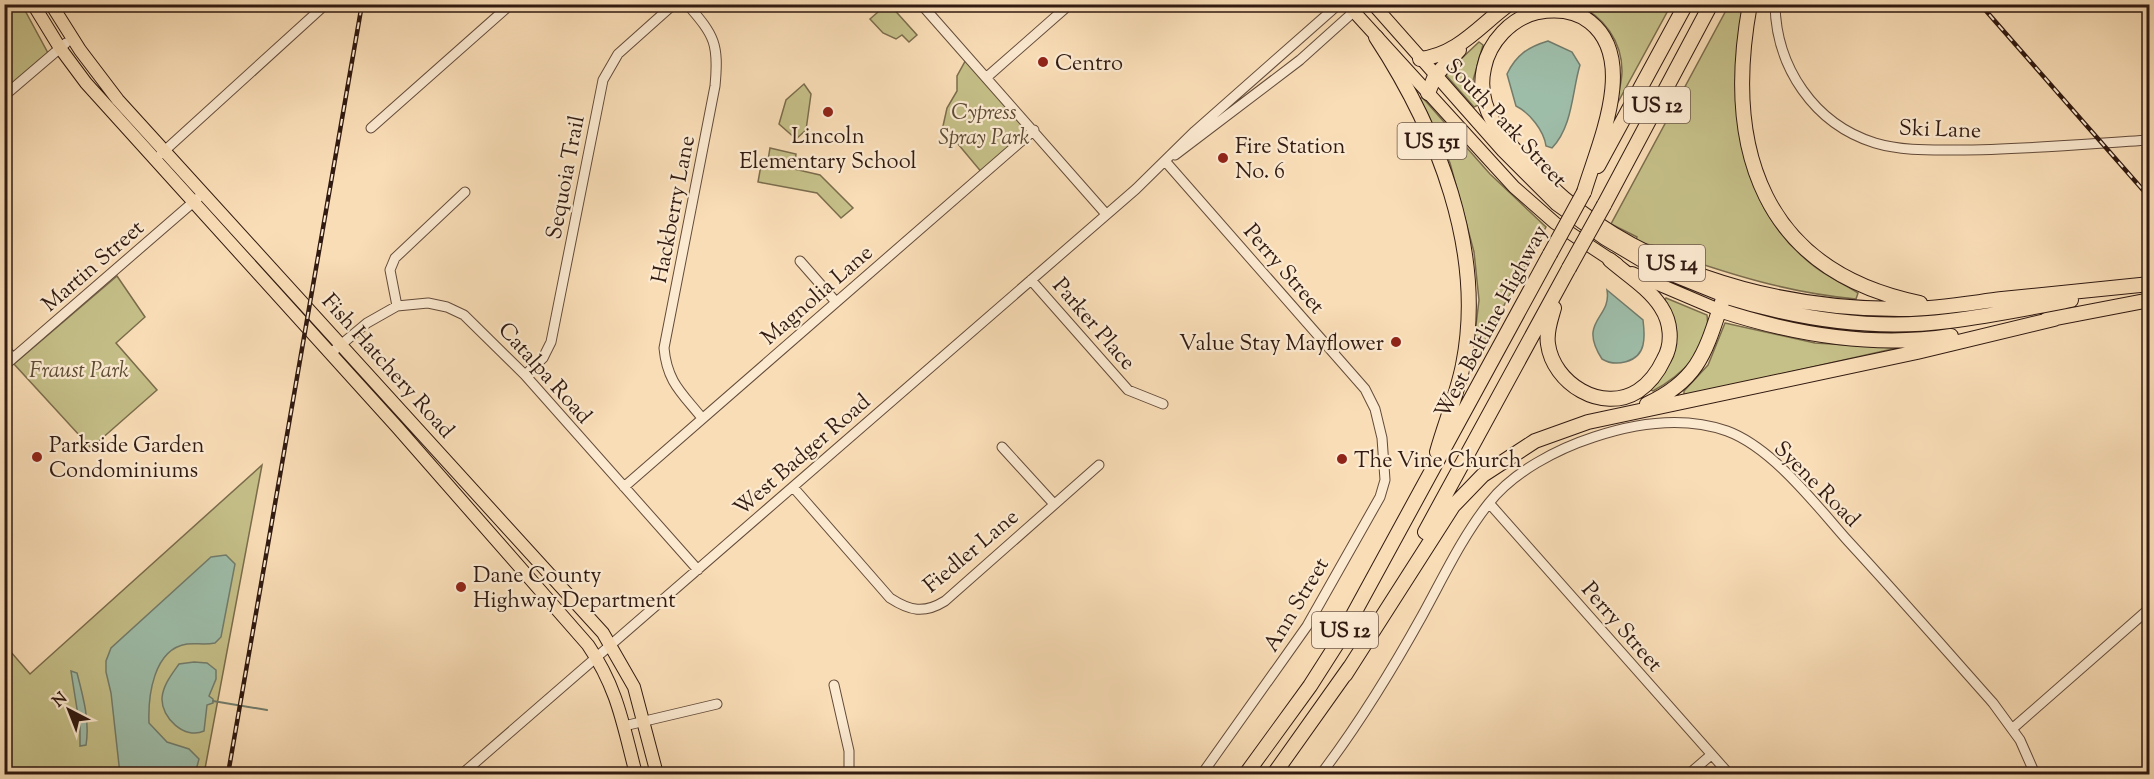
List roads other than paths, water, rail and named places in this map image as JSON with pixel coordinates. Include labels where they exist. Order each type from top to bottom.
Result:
[{"type":"highway","points":[[1428,93],[1435,76],[1470,37],[1509,4]]},
{"type":"highway","name":"West Beltline Highway","points":[[1246,774],[1310,686],[1340,639],[1686,4]]},
{"type":"highway","name":"West Beltline Highway","points":[[1274,774],[1345,675],[1712,4]]},
{"type":"highway","points":[[1750,4],[1744,51],[1745,122],[1755,174],[1774,212],[1807,251],[1849,281],[1890,296],[1937,307]]},
{"type":"highway","name":"US 14","points":[[1584,192],[1611,103],[1612,57],[1603,36],[1585,19],[1560,10],[1534,13],[1510,25],[1492,46],[1483,72],[1483,95],[1493,124],[1568,203],[1609,232],[1654,256],[1740,287],[1820,305],[1878,309],[1937,307],[2150,285]]},
{"type":"highway","name":"US 151","points":[[1376,37],[1414,102],[1449,186],[1463,247],[1467,325],[1463,364],[1430,477]]},
{"type":"highway","points":[[1420,59],[1435,58],[1470,37]]},
{"type":"highway","points":[[1558,289],[1548,343],[1551,355],[1563,376],[1578,389],[1595,397],[1618,397],[1638,391],[1654,378],[1666,355],[1670,336],[1668,322],[1656,301],[1610,260]]},
{"type":"highway","name":"US 14","points":[[1724,296],[1776,312],[1818,320],[1906,324],[1948,321],[2150,285]]},
{"type":"highway","points":[[1623,415],[1682,384],[1702,356],[1724,296]]},
{"type":"highway","name":"US 14","points":[[1719,310],[1746,319],[1814,334],[1889,339],[1939,338],[2150,300]]},
{"type":"highway","points":[[1345,675],[1435,531],[1474,483],[1511,455],[1549,435],[1570,427],[2054,319]]},
{"type":"main road","name":"Fish Hatchery Road","points":[[33,4],[63,46],[86,84],[331,353],[460,498],[597,658],[616,696],[636,774]]},
{"type":"main road","name":"Fish Hatchery Road","points":[[51,4],[76,44],[118,100],[603,633],[634,687],[645,721],[657,774]]},
{"type":"main road","name":"South Park Street","points":[[1373,4],[1435,76],[1532,182],[1556,204],[1605,239],[1652,267],[1724,296]]},
{"type":"main road","name":"South Park Street","points":[[1352,7],[1376,37],[1497,170],[1556,223],[1610,260],[1665,289],[1719,310]]},
{"type":"street","points":[[155,159],[326,4]]},
{"type":"street","points":[[370,128],[511,4]]},
{"type":"street","name":"Sequoia Trail","points":[[525,375],[543,357],[552,342],[603,80],[618,54],[674,4]]},
{"type":"street","name":"Hackberry Lane","points":[[687,4],[708,29],[718,56],[715,86],[664,348],[670,378],[702,418]]},
{"type":"street","points":[[921,4],[1106,214]]},
{"type":"street","points":[[987,77],[1070,4]]},
{"type":"street","name":"West Badger Road","points":[[462,774],[1031,280],[1166,161],[1256,75],[1339,4]]},
{"type":"street","name":"Ski Lane","points":[[1775,4],[1776,25],[1784,58],[1798,84],[1827,116],[1866,140],[1912,150],[1979,150],[2150,140]]},
{"type":"street","name":"West Badger Road","points":[[1166,161],[1186,148],[1238,105],[1284,73],[1352,7]]},
{"type":"street","points":[[4,96],[63,46]]},
{"type":"street","name":"Magnolia Lane","points":[[624,487],[1034,130]]},
{"type":"street","name":"Perry Street","points":[[1166,161],[1365,389],[1375,409],[1382,438]]},
{"type":"street","points":[[397,306],[390,270],[395,258],[465,192]]},
{"type":"street","name":"Martin Street","points":[[4,366],[204,193]]},
{"type":"street","points":[[800,261],[836,302]]},
{"type":"street","name":"Parker Place","points":[[1031,280],[1128,390],[1163,404]]},
{"type":"street","name":"Catalpa Road","points":[[331,353],[367,323],[397,306],[428,303],[447,307],[464,315],[525,375],[698,570]]},
{"type":"street","points":[[4,348],[13,358]]},
{"type":"street","name":"Syene Road","points":[[1321,774],[1389,673],[1470,531],[1489,503],[1516,478],[1575,443],[1631,426],[1665,423],[1696,424],[1727,431],[1757,449],[1797,484],[1993,703],[2012,729],[2035,774]]},
{"type":"street","name":"Ann Street","points":[[1202,774],[1307,626],[1376,506],[1385,480],[1382,438]]},
{"type":"street","points":[[1002,447],[1054,504]]},
{"type":"street","name":"Fiedler Lane","points":[[793,487],[890,598],[905,608],[919,610],[932,608],[945,601],[1099,465]]},
{"type":"street","name":"Perry Street","points":[[1489,503],[1729,774]]},
{"type":"street","points":[[2012,729],[2150,608]]},
{"type":"street","points":[[834,685],[849,751],[849,774]]},
{"type":"street","points":[[624,726],[717,704]]},
{"type":"street","points":[[1689,774],[1711,755]]},
{"type":"waterway","points":[[213,701],[267,710]]},
{"type":"railway","points":[[228,774],[362,4]]},
{"type":"railway","points":[[1980,4],[2150,198]]},
{"type":"place","name":"Centro","points":[[1043,62]]},
{"type":"place","name":"Lincoln Elementary School","points":[[828,112]]},
{"type":"place","name":"Fire Station No. 6","points":[[1223,158]]},
{"type":"place","name":"Value Stay Mayflower","points":[[1396,342]]},
{"type":"place","name":"Parkside Garden Condominiums","points":[[37,457]]},
{"type":"place","name":"The Vine Church","points":[[1342,459]]},
{"type":"place","name":"Dane County Highway Department","points":[[461,587]]},
{"type":"park label","name":"Cypress Spray Park","points":[[984,124]]},
{"type":"park label","name":"Fraust Park","points":[[79,369]]}]
